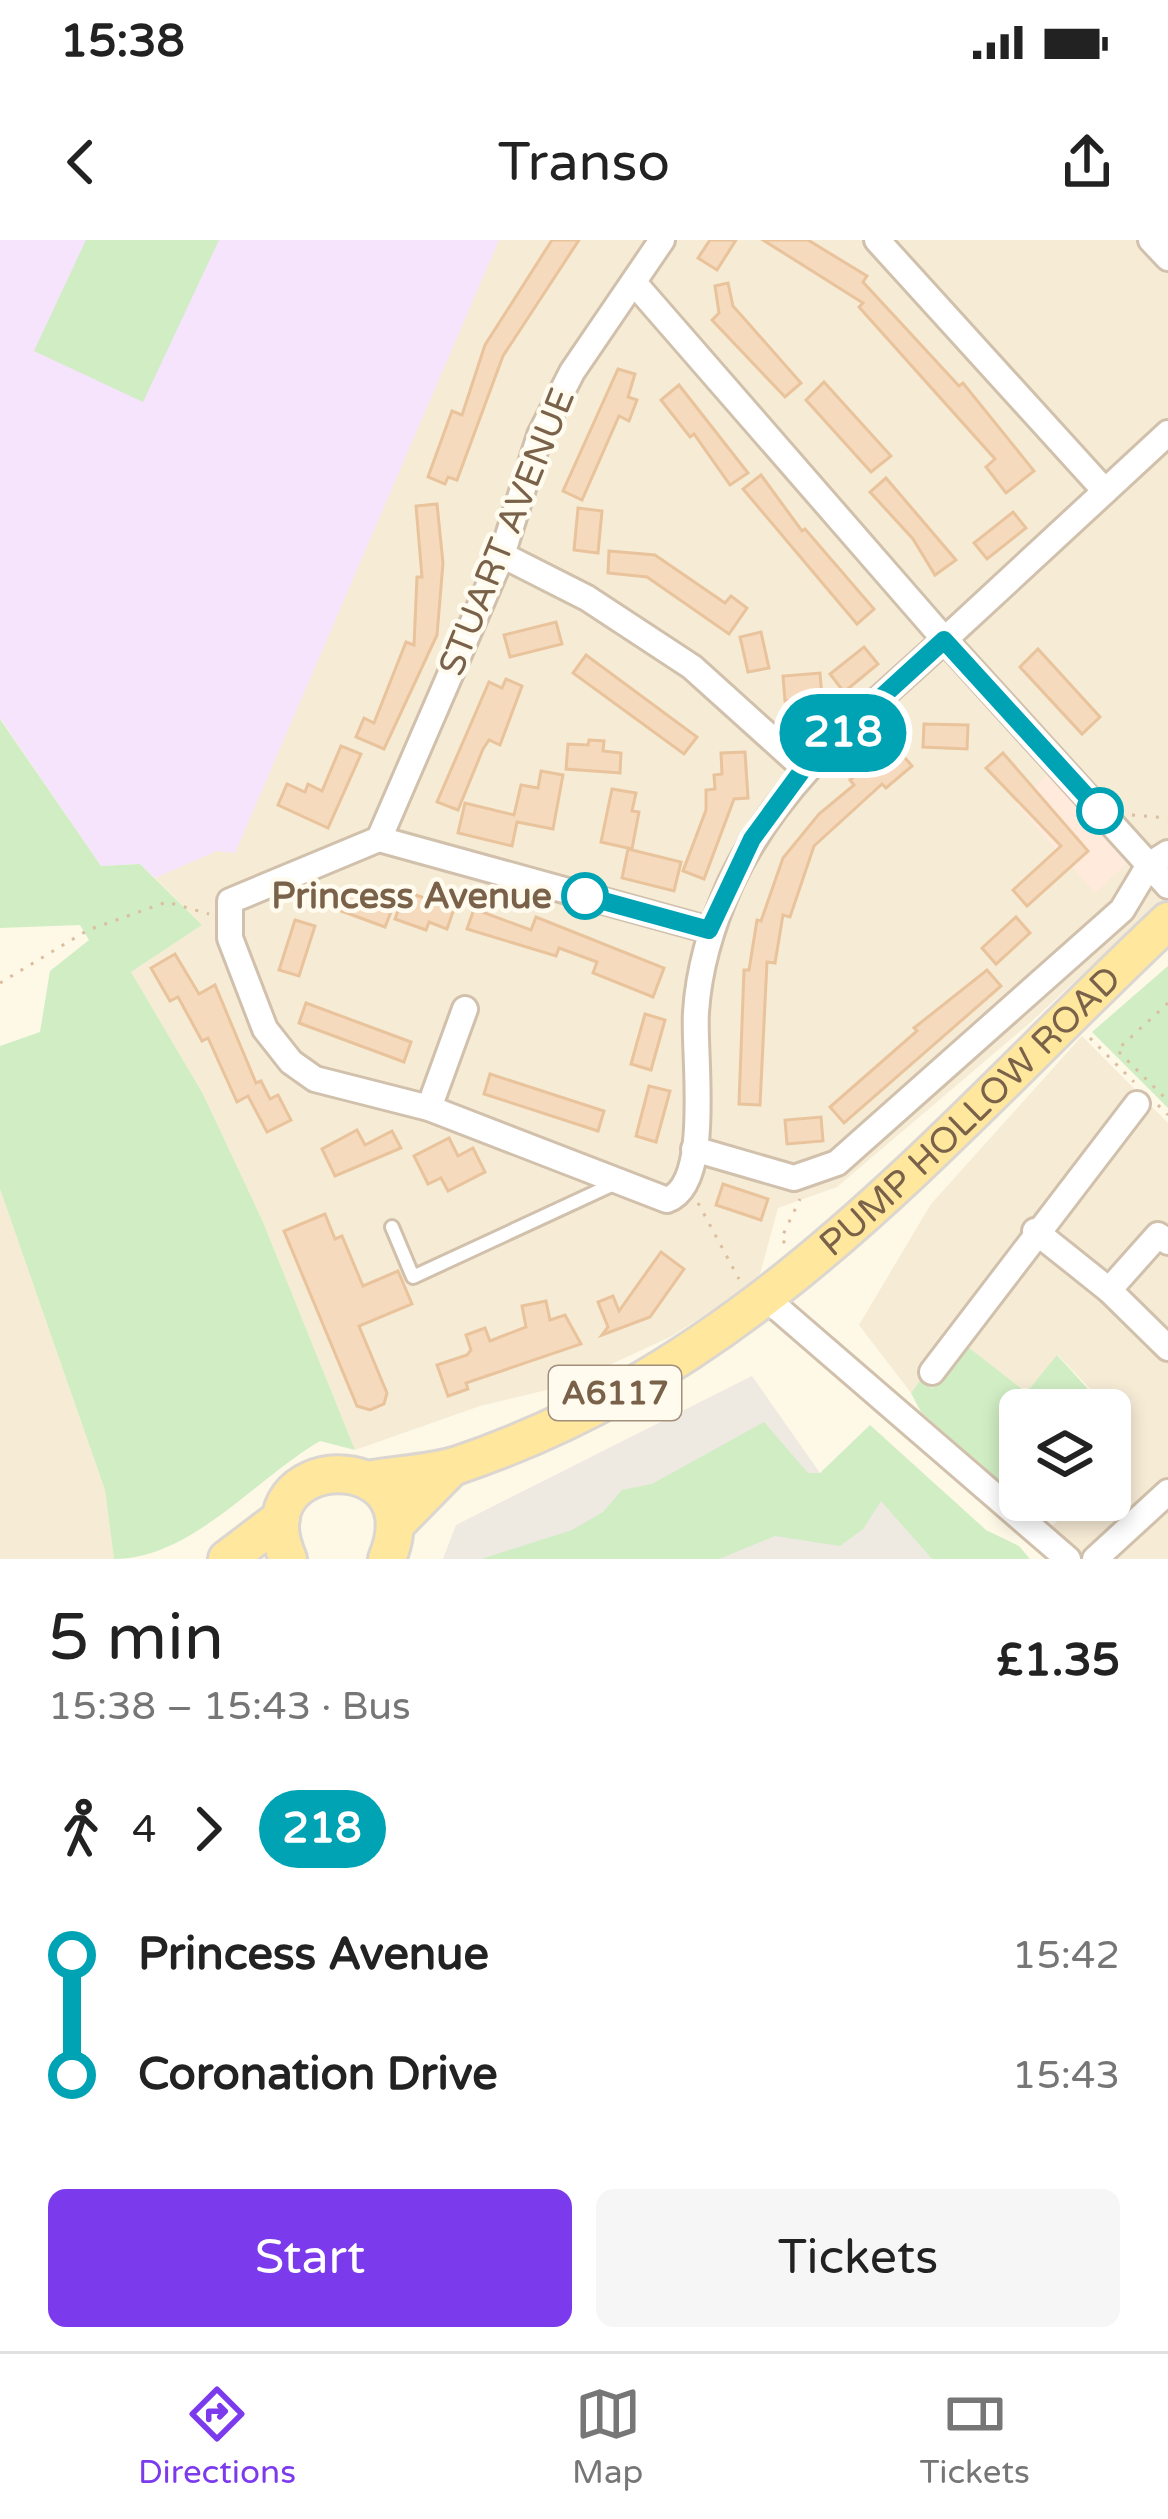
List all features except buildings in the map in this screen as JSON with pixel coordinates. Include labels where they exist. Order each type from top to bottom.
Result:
[{"type":"main road","name":"PUMP HOLLOW ROAD","points":[[761,1303],[807,1269],[1168,921]]},
{"type":"main road","name":"A6117","points":[[227,1559],[281,1518],[295,1490],[308,1480],[338,1471],[368,1480],[452,1467],[561,1423],[701,1346],[761,1303]]},
{"type":"main road","name":"A6117","points":[[391,1542],[452,1467]]},
{"type":"main road","name":"A6117","points":[[368,1480],[387,1499],[391,1542]]},
{"type":"main road","points":[[281,1518],[288,1559]]},
{"type":"street","name":"STUART AVENUE","points":[[379,839],[502,554],[540,435],[572,372],[662,240]]},
{"type":"street","points":[[877,240],[1105,491]]},
{"type":"street","points":[[1151,240],[1168,258]]},
{"type":"street","points":[[636,284],[944,640],[1159,859],[1168,886]]},
{"type":"street","points":[[709,930],[379,839],[230,901],[228,919],[230,938],[265,1029],[291,1062],[315,1079],[428,1108],[667,1200],[688,1186],[694,1150],[696,1012],[709,930],[752,839],[804,768],[1168,434]]},
{"type":"street","points":[[502,554],[587,598],[692,667],[804,768]]},
{"type":"street","name":"PUMP HOLLOW ROAD","points":[[694,1150],[794,1178],[837,1163],[1122,910],[1159,859]]},
{"type":"street","points":[[428,1108],[465,1009]]},
{"type":"street","points":[[932,1372],[1142,1096]]},
{"type":"street","points":[[1035,1231],[1109,1290],[1168,1348]]},
{"type":"street","points":[[1109,1290],[1158,1234],[1168,1242]]},
{"type":"street","points":[[761,1303],[1068,1559]]},
{"type":"street","points":[[1095,1559],[1168,1492]]},
{"type":"lane","points":[[392,1227],[413,1277],[619,1181]]},
{"type":"path","points":[[0,983],[88,930],[167,902],[228,919]]},
{"type":"path","points":[[1168,1003],[1118,1050],[1168,1101]]},
{"type":"path","points":[[1065,1018],[1142,1096],[1168,1115]]},
{"type":"path","points":[[807,1269],[781,1238],[811,1175]]},
{"type":"path","points":[[688,1186],[761,1303]]},
{"type":"shaded area","points":[[0,240],[499,240],[235,853],[217,851],[155,878],[140,864],[101,866],[0,718]]},
{"type":"shaded area","points":[[499,240],[1168,240],[1168,895],[1032,1021],[837,1187],[778,1208],[760,1274],[737,1294],[672,1336],[564,1386],[480,1406],[355,1450],[263,1222],[203,1094],[131,972],[202,925],[155,878],[217,851],[235,852]]},
{"type":"shaded area","points":[[1049,773],[1127,864],[1095,893],[1016,804]]},
{"type":"shaded area","points":[[1082,1036],[1168,1123],[1168,1559],[1095,1559],[1086,1550],[1079,1555],[1051,1527],[1057,1521],[1131,1521],[1131,1389],[1090,1389],[1058,1355],[1030,1388],[932,1390],[921,1379],[911,1393],[859,1325],[931,1204]]},
{"type":"shaded area","points":[[0,1189],[105,1490],[114,1559],[0,1559]]},
{"type":"shaded area","points":[[752,1376],[820,1473],[881,1500],[932,1559],[443,1559],[456,1525]]},
{"type":"green space","points":[[86,240],[219,240],[143,402],[34,351]]},
{"type":"green space","points":[[0,719],[101,866],[140,864],[202,925],[131,972],[203,1094],[263,1222],[355,1450],[320,1441],[196,1532],[142,1555],[114,1559],[105,1490],[0,1189],[0,1046],[40,1032],[50,971],[89,940],[80,925],[0,928]]},
{"type":"green space","points":[[1168,966],[1168,1108],[1092,1032]]},
{"type":"green space","points":[[964,1344],[1022,1389],[999,1389],[999,1481],[921,1412],[911,1393],[921,1379],[932,1389]]},
{"type":"green space","points":[[1057,1355],[1088,1389],[1026,1389]]},
{"type":"green space","points":[[764,1422],[808,1473],[820,1473],[870,1425],[986,1530],[1019,1546],[1030,1559],[932,1559],[881,1501],[863,1529],[840,1546],[775,1536],[719,1559],[481,1559],[572,1530],[603,1512],[622,1490],[652,1484]]},
{"type":"bus line","name":"218","points":[[585,896],[709,930],[752,839],[804,768],[944,640],[1100,811]]},
{"type":"place","name":"Princess Avenue","points":[[585,896]]}]
